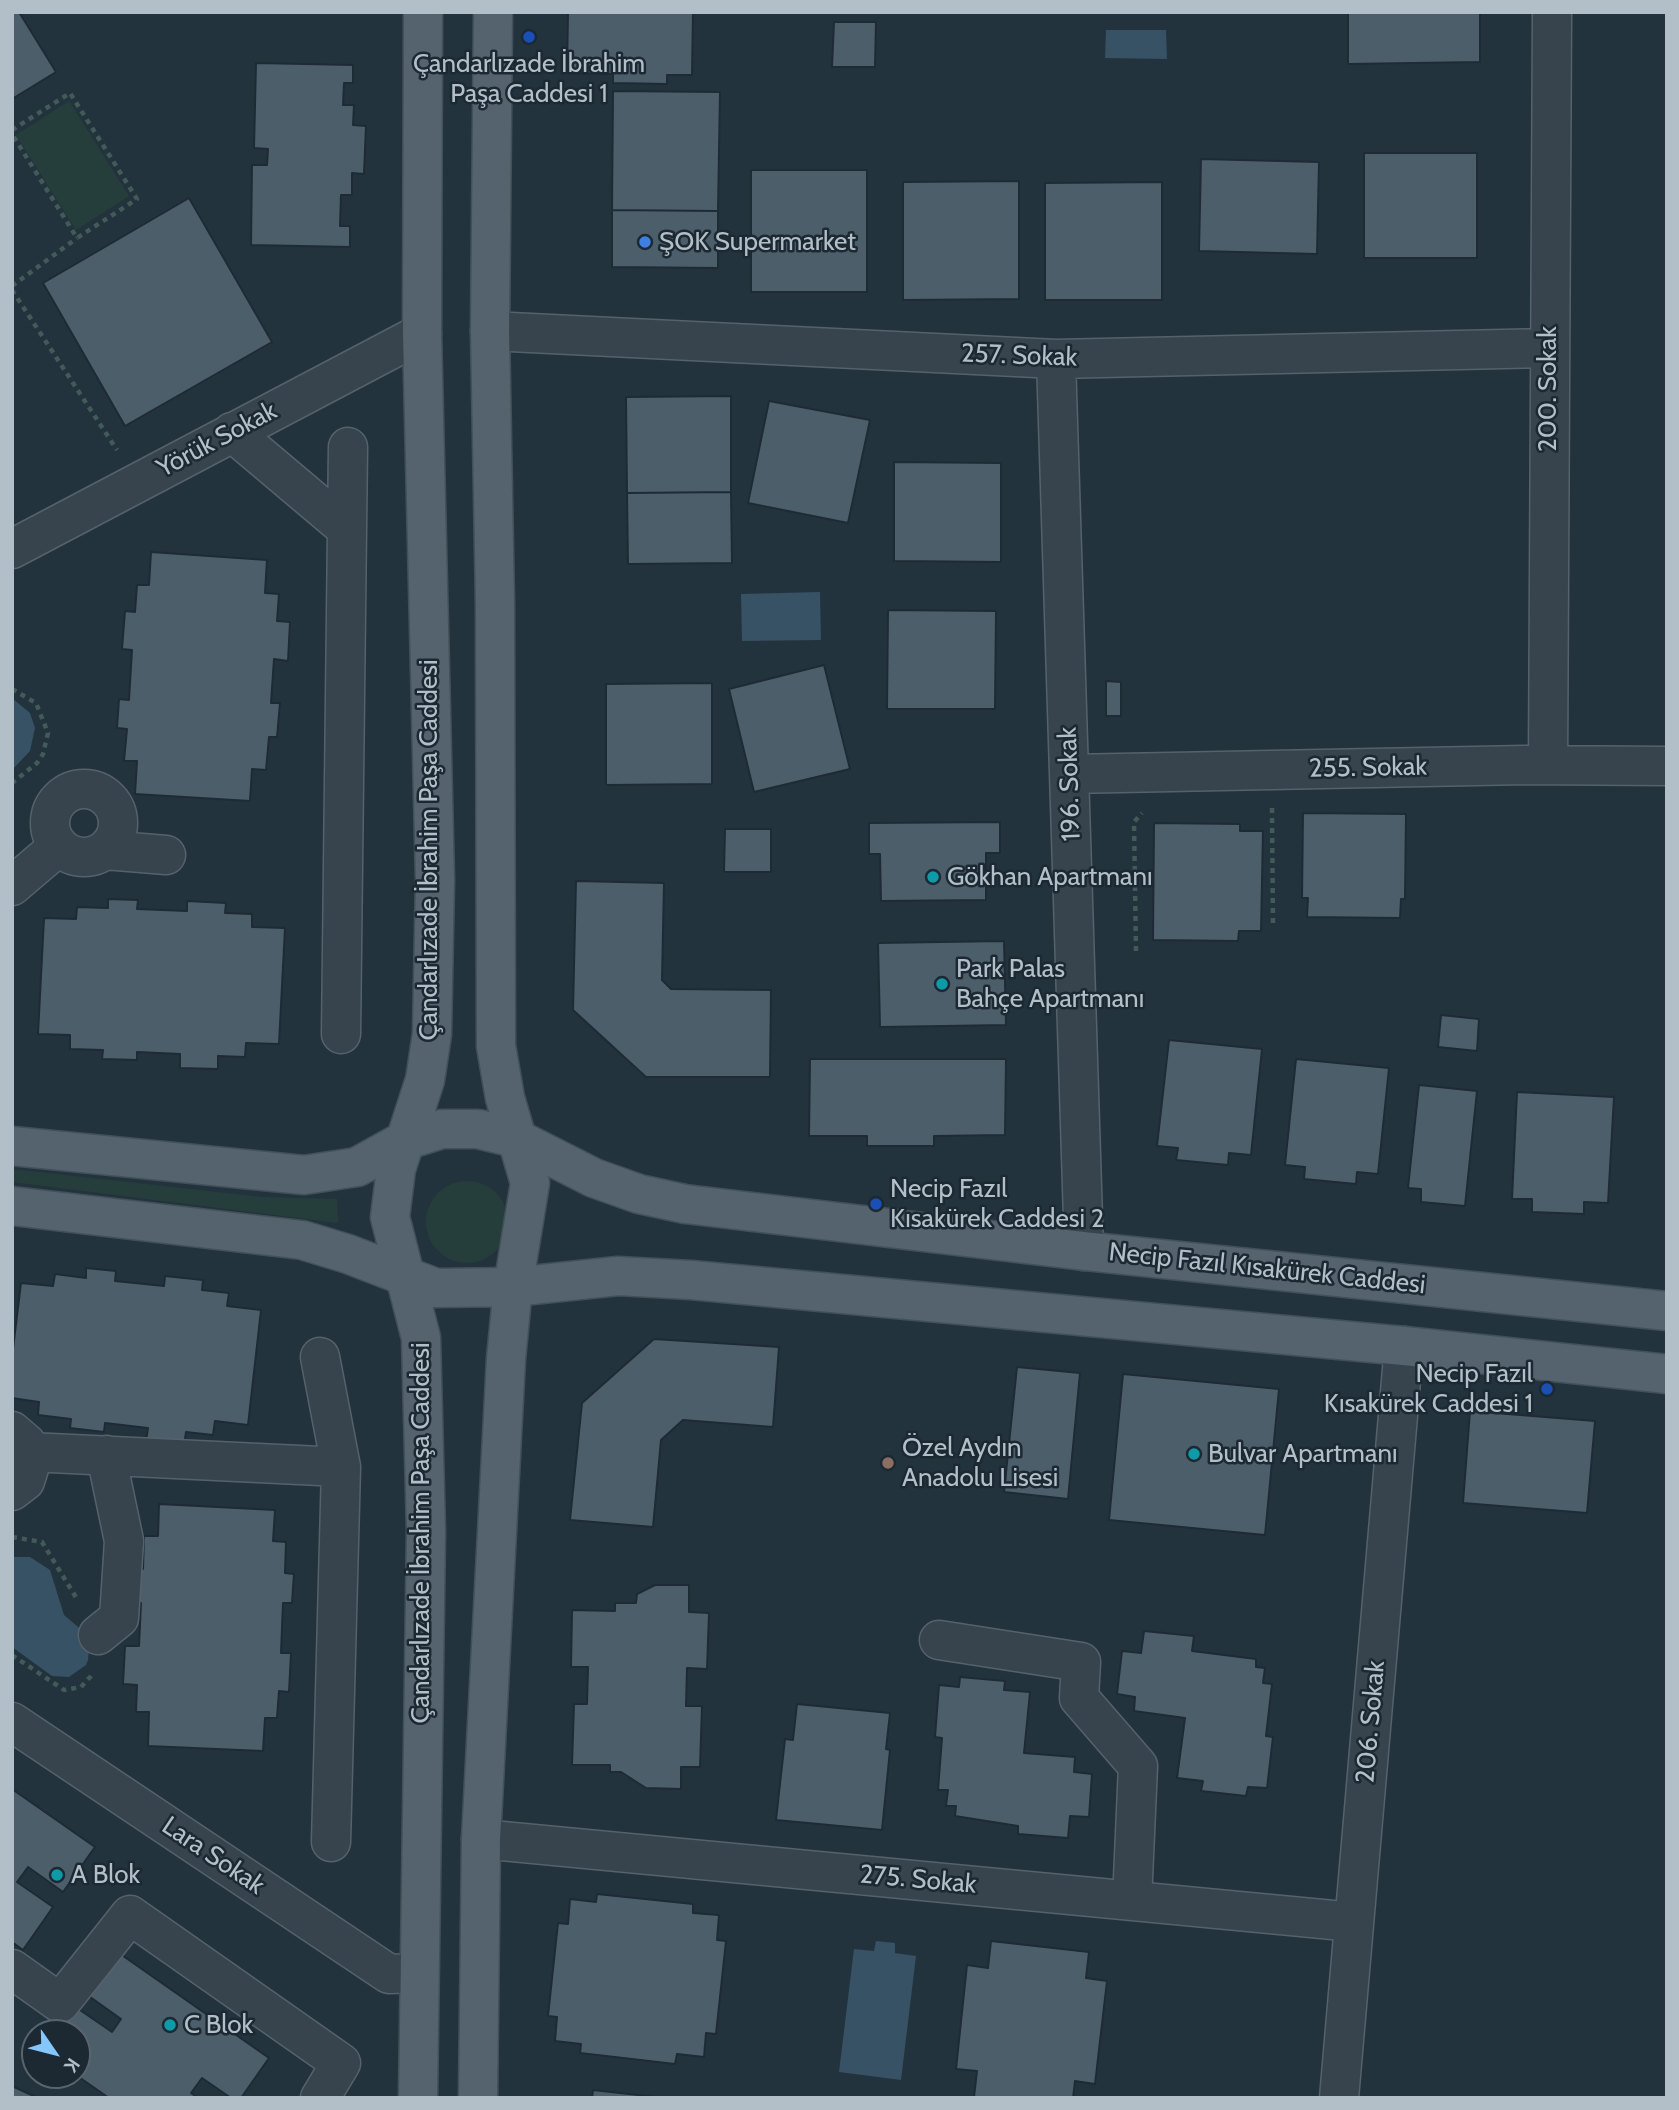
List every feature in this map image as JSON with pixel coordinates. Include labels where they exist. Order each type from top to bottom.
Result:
[{"type":"main road","name":"Çandarlızade İbrahim Paşa Caddesi","points":[[418,2098],[426,1531],[421,1338],[390,1217],[404,1141],[425,1080],[432,1034],[435,880],[422,333],[423,12]]},
{"type":"main road","points":[[478,2098],[481,1839],[506,1359],[513,1287],[530,1182],[515,1138],[496,1046],[495,604],[489,331],[494,12]]},
{"type":"main road","name":"Necip Fazıl Kısakürek Caddesi","points":[[12,1146],[304,1175],[357,1167],[404,1141],[442,1129],[478,1129],[515,1138],[594,1178],[639,1194],[685,1204],[1084,1251],[1667,1311]]},
{"type":"main road","points":[[12,1206],[302,1240],[436,1288],[513,1287],[618,1276],[691,1280],[1404,1346],[1667,1374]]},
{"type":"street","name":"200. Sokak","points":[[1548,765],[1548,348],[1552,12]]},
{"type":"street","name":"257. Sokak","points":[[489,331],[1056,359],[1548,348]]},
{"type":"street","name":"Yörük Sokak","points":[[12,549],[422,333]]},
{"type":"street","name":"196. Sokak","points":[[1056,359],[1084,1251]]},
{"type":"street","points":[[232,432],[347,529]]},
{"type":"street","points":[[341,1034],[348,447]]},
{"type":"street","name":"255. Sokak","points":[[1069,774],[1548,765],[1667,766]]},
{"type":"street","points":[[105,850],[116,834],[116,814],[105,797],[87,789],[67,794],[54,808],[50,828],[59,846],[66,852],[85,857],[105,850],[166,855]]},
{"type":"street","points":[[12,886],[59,846]]},
{"type":"street","name":"206. Sokak","points":[[1339,2098],[1404,1346]]},
{"type":"street","points":[[320,1357],[341,1467],[331,1842]]},
{"type":"street","points":[[12,1491],[25,1481],[30,1472],[21,1441],[106,1455],[341,1467]]},
{"type":"street","points":[[98,1635],[119,1618],[124,1541],[106,1455]]},
{"type":"street","points":[[939,1640],[1081,1662],[1079,1698],[1138,1766],[1132,1901]]},
{"type":"street","name":"Lara Sokak","points":[[12,1722],[389,1974],[419,1973]]},
{"type":"street","name":"275. Sokak","points":[[481,1839],[1354,1922]]},
{"type":"street","points":[[12,1969],[60,2003],[130,1916],[341,2063],[320,2098]]},
{"type":"path","points":[[78,237],[12,132],[70,93],[137,199],[78,237],[12,288],[137,482]]},
{"type":"path","points":[[12,689],[36,703],[48,733],[43,754],[37,763],[12,783]]},
{"type":"path","points":[[1272,805],[1273,926]]},
{"type":"path","points":[[1136,951],[1134,822],[1143,812]]},
{"type":"path","points":[[12,1537],[42,1542],[98,1635],[91,1678],[72,1690],[64,1690],[12,1655]]},
{"type":"green space","points":[[69,101],[129,196],[76,230],[16,135]]},
{"type":"green space","points":[[12,1169],[262,1197],[337,1199],[338,1223],[12,1182]]},
{"type":"green space","points":[[467,1181],[483,1184],[496,1193],[505,1206],[508,1222],[505,1238],[496,1251],[483,1260],[467,1263],[451,1260],[438,1251],[429,1238],[426,1222],[429,1206],[438,1193],[451,1184]]},
{"type":"water","points":[[1106,30],[1166,30],[1167,59],[1105,58]]},
{"type":"water","points":[[820,592],[821,640],[742,641],[741,594]]},
{"type":"water","points":[[12,698],[30,713],[35,728],[30,751],[12,770]]},
{"type":"water","points":[[12,1557],[30,1557],[50,1570],[64,1615],[84,1632],[89,1648],[88,1660],[86,1665],[69,1677],[52,1676],[12,1647]]},
{"type":"water","points":[[876,1941],[895,1943],[895,1953],[916,1956],[901,2080],[839,2072],[854,1949],[874,1951]]},
{"type":"building","points":[[12,12],[19,12],[56,72],[12,99]]},
{"type":"building","points":[[568,12],[693,12],[692,75],[667,75],[667,84],[613,83],[613,74],[567,73]]},
{"type":"building","points":[[1348,12],[1480,12],[1480,62],[1348,64]]},
{"type":"building","points":[[834,22],[876,22],[875,67],[832,67]]},
{"type":"building","points":[[256,63],[353,65],[353,83],[344,83],[343,105],[354,105],[353,125],[366,126],[364,174],[352,173],[352,195],[341,195],[340,226],[350,226],[350,247],[251,245],[252,165],[267,165],[268,149],[254,148]]},
{"type":"building","points":[[613,91],[720,92],[718,211],[612,210]]},
{"type":"building","points":[[1364,153],[1477,153],[1477,258],[1364,258]]},
{"type":"building","points":[[1201,159],[1319,162],[1317,254],[1199,251]]},
{"type":"building","points":[[751,170],[867,170],[867,292],[751,292]]},
{"type":"building","points":[[1019,181],[1019,299],[903,300],[903,182]]},
{"type":"building","points":[[1162,182],[1162,300],[1045,300],[1045,183]]},
{"type":"building","points":[[189,198],[272,342],[125,426],[43,283]]},
{"type":"building","points":[[612,210],[718,211],[718,268],[612,267]]},
{"type":"building","points":[[731,396],[731,492],[627,493],[626,397]]},
{"type":"building","points":[[769,401],[870,420],[848,523],[748,503]]},
{"type":"building","points":[[894,462],[1001,463],[1001,562],[894,561]]},
{"type":"building","points":[[731,492],[732,563],[628,564],[627,493]]},
{"type":"building","points":[[151,552],[267,560],[265,593],[279,594],[277,621],[290,622],[288,661],[274,659],[271,703],[280,703],[277,737],[269,737],[266,770],[252,769],[250,801],[135,794],[137,761],[124,761],[127,729],[117,728],[119,699],[129,700],[132,650],[122,649],[125,611],[135,612],[137,585],[149,585]]},
{"type":"building","points":[[888,610],[996,611],[995,709],[887,709]]},
{"type":"building","points":[[824,665],[850,769],[754,792],[729,689]]},
{"type":"building","points":[[1106,681],[1121,682],[1121,716],[1106,716]]},
{"type":"building","points":[[712,683],[712,784],[606,785],[606,684]]},
{"type":"building","points":[[1303,813],[1406,814],[1405,899],[1401,899],[1400,918],[1307,917],[1308,898],[1302,898]]},
{"type":"building","name":"Gökhan Apartmanı","points":[[1000,822],[1000,853],[986,853],[986,900],[881,901],[880,854],[869,854],[869,823]]},
{"type":"building","points":[[1154,823],[1240,824],[1240,831],[1263,831],[1261,931],[1239,931],[1238,941],[1153,940]]},
{"type":"building","points":[[725,829],[771,829],[771,872],[724,872]]},
{"type":"building","points":[[576,881],[664,883],[662,980],[671,989],[771,990],[770,1077],[646,1077],[573,1010]]},
{"type":"building","points":[[108,899],[138,900],[137,909],[187,911],[187,901],[226,903],[225,913],[252,914],[252,927],[285,928],[279,1044],[246,1043],[245,1057],[218,1056],[218,1069],[180,1068],[180,1054],[137,1052],[137,1060],[102,1059],[103,1050],[70,1049],[70,1035],[38,1034],[44,918],[76,919],[77,907],[108,908]]},
{"type":"building","name":"Park Palas Bahçe Apartmanı","points":[[1004,941],[1006,1025],[880,1027],[878,943]]},
{"type":"building","points":[[1441,1015],[1479,1019],[1477,1051],[1438,1047]]},
{"type":"building","points":[[1169,1040],[1262,1049],[1251,1155],[1229,1153],[1228,1165],[1176,1160],[1178,1148],[1157,1146]]},
{"type":"building","points":[[810,1059],[1006,1059],[1005,1135],[934,1136],[934,1146],[867,1146],[867,1136],[809,1136]]},
{"type":"building","points":[[1296,1059],[1389,1068],[1378,1174],[1357,1172],[1356,1184],[1304,1179],[1305,1167],[1285,1165]]},
{"type":"building","points":[[1419,1085],[1477,1091],[1465,1206],[1421,1202],[1421,1189],[1408,1188]]},
{"type":"building","points":[[1517,1092],[1614,1097],[1608,1203],[1584,1202],[1584,1214],[1532,1212],[1532,1199],[1512,1199]]},
{"type":"building","points":[[86,1268],[116,1271],[115,1281],[164,1286],[165,1276],[203,1280],[202,1290],[229,1293],[227,1306],[261,1310],[248,1425],[215,1421],[213,1435],[186,1432],[184,1446],[146,1441],[148,1428],[105,1423],[104,1432],[70,1428],[71,1419],[38,1415],[39,1402],[12,1398],[12,1357],[21,1283],[53,1286],[55,1274],[86,1278]]},
{"type":"building","points":[[654,1339],[779,1347],[773,1427],[683,1420],[661,1440],[653,1527],[570,1520],[582,1403]]},
{"type":"building","points":[[1017,1367],[1080,1373],[1068,1499],[1004,1492]]},
{"type":"building","name":"Bulvar Apartmanı","points":[[1123,1374],[1279,1389],[1265,1535],[1109,1520]]},
{"type":"building","points":[[1470,1411],[1595,1421],[1587,1513],[1463,1503]]},
{"type":"building","points":[[159,1504],[275,1510],[273,1541],[286,1542],[285,1573],[294,1574],[292,1603],[283,1603],[281,1653],[291,1653],[289,1692],[279,1691],[277,1718],[265,1718],[263,1751],[148,1746],[149,1712],[136,1712],[137,1685],[123,1684],[125,1646],[139,1646],[141,1603],[132,1603],[134,1569],[143,1569],[144,1536],[158,1536]]},
{"type":"building","points":[[655,1585],[689,1585],[689,1612],[709,1613],[707,1669],[687,1668],[686,1706],[702,1706],[700,1767],[681,1767],[681,1789],[646,1788],[621,1772],[610,1772],[610,1765],[572,1765],[574,1704],[587,1704],[588,1667],[571,1667],[572,1610],[615,1611],[615,1603],[636,1603],[637,1594]]},
{"type":"building","points":[[1144,1631],[1194,1636],[1192,1651],[1256,1659],[1256,1667],[1265,1668],[1263,1683],[1272,1684],[1266,1736],[1273,1737],[1267,1788],[1248,1787],[1246,1796],[1201,1791],[1203,1781],[1177,1778],[1185,1718],[1134,1711],[1135,1697],[1117,1694],[1122,1651],[1141,1653]]},
{"type":"building","points":[[960,1677],[1005,1681],[1004,1690],[1030,1692],[1024,1753],[1075,1757],[1074,1772],[1092,1774],[1089,1817],[1070,1816],[1068,1838],[1018,1834],[1018,1826],[955,1816],[956,1806],[946,1806],[948,1790],[938,1790],[942,1738],[935,1737],[939,1685],[959,1687]]},
{"type":"building","points":[[797,1704],[890,1713],[886,1749],[890,1750],[882,1830],[776,1820],[785,1739],[793,1740]]},
{"type":"building","name":"A Blok","points":[[12,1789],[95,1847],[63,1892],[28,1867],[17,1882],[53,1907],[23,1950],[12,1942]]},
{"type":"building","points":[[597,1894],[693,1904],[693,1913],[719,1915],[717,1940],[726,1941],[716,2034],[706,2033],[704,2057],[677,2054],[675,2064],[580,2053],[581,2044],[555,2041],[557,2017],[548,2016],[558,1923],[568,1924],[570,1899],[596,1902]]},
{"type":"building","points":[[991,1941],[1089,1952],[1086,1978],[1107,1981],[1095,2084],[1075,2081],[1073,2098],[974,2097],[977,2071],[956,2069],[967,1965],[988,1968]]},
{"type":"building","name":"C Blok","points":[[116,1951],[269,2058],[241,2098],[231,2098],[202,2078],[191,2093],[198,2098],[109,2098],[91,2085],[91,2019],[69,2019],[77,2008],[112,2032],[121,2019],[86,1994]]},
{"type":"building","points":[[12,2086],[38,2098],[12,2098]]},
{"type":"building","points":[[593,2090],[665,2098],[592,2098]]},
{"type":"place","name":"Çandarlızade İbrahim Paşa Caddesi 1","points":[[529,37]]},
{"type":"place","name":"ŞOK Supermarket","points":[[645,242]]},
{"type":"place","name":"Gökhan Apartmanı","points":[[933,877]]},
{"type":"place","name":"Park Palas Bahçe Apartmanı","points":[[942,984]]},
{"type":"place","name":"Necip Fazıl Kısakürek Caddesi 2","points":[[876,1204]]},
{"type":"place","name":"Necip Fazıl Kısakürek Caddesi 1","points":[[1547,1389]]},
{"type":"place","name":"Bulvar Apartmanı","points":[[1194,1454]]},
{"type":"place","name":"Özel Aydın Anadolu Lisesi","points":[[888,1463]]},
{"type":"place","name":"A Blok","points":[[57,1875]]},
{"type":"place","name":"C Blok","points":[[170,2025]]}]
